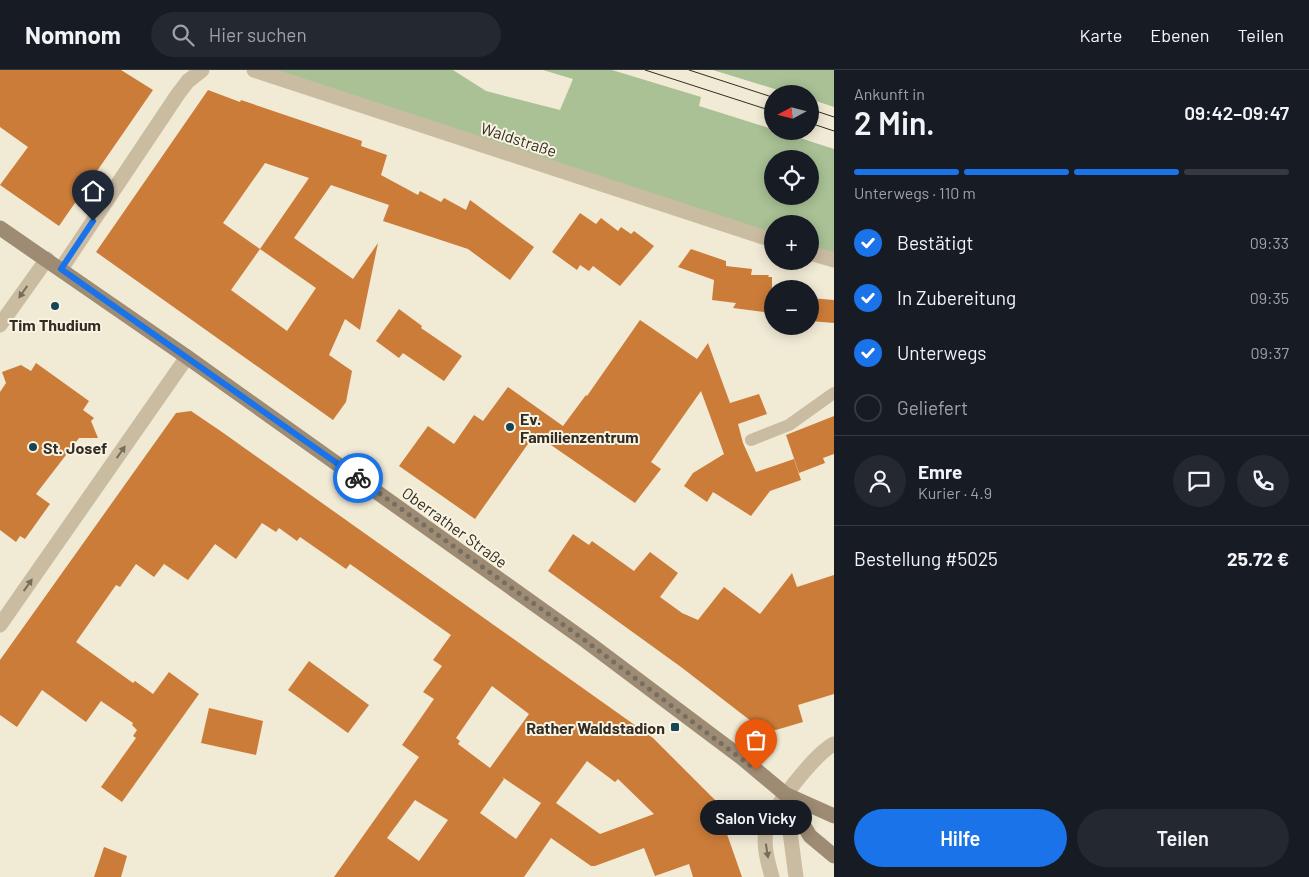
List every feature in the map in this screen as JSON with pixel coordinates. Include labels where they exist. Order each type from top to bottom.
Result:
[{"type":"main road","name":"Oberrather Straße","points":[[0,228],[188,357],[586,641],[742,758],[785,794]]},
{"type":"main road","points":[[785,794],[834,816]]},
{"type":"main road","points":[[785,794],[810,836],[834,856]]},
{"type":"street","points":[[61,269],[178,94],[188,81],[202,70]]},
{"type":"street","name":"Waldstraße","points":[[254,70],[764,237]]},
{"type":"street","points":[[819,256],[834,260]]},
{"type":"street","points":[[0,325],[47,259]]},
{"type":"street","points":[[0,625],[188,357]]},
{"type":"street","points":[[772,877],[765,842],[768,824],[785,794],[822,752],[834,744]]},
{"type":"street","points":[[785,794],[796,877]]},
{"type":"lane","points":[[751,440],[789,425],[834,393]]},
{"type":"green space","points":[[262,70],[453,70],[486,91],[560,110],[573,79],[543,70],[612,70],[701,97],[699,106],[764,126],[764,140],[806,140],[834,149],[834,255],[819,250],[819,215],[764,215],[764,232]]},
{"type":"green space","points":[[713,70],[834,70],[834,107],[819,102],[819,85],[764,86]]},
{"type":"building","points":[[0,70],[121,70],[153,90],[59,226],[0,185],[28,147],[0,127]]},
{"type":"building","points":[[208,90],[362,141],[361,146],[387,155],[381,175],[418,195],[420,191],[441,202],[444,198],[466,210],[470,200],[534,247],[510,280],[468,249],[383,221],[389,205],[331,185],[294,238],[353,279],[378,243],[360,330],[345,319],[329,355],[352,371],[346,402],[333,420],[96,252]],"holes":[[[265,163],[309,178],[260,249],[223,223]],[[260,249],[316,288],[287,331],[231,290]]]},
{"type":"building","points":[[580,213],[596,224],[601,218],[618,231],[621,227],[631,234],[634,231],[654,246],[620,286],[593,266],[589,271],[580,265],[577,270],[552,252]]},
{"type":"building","points":[[691,249],[726,261],[726,266],[752,269],[751,275],[769,275],[768,277],[772,277],[772,280],[764,280],[764,312],[733,308],[736,303],[712,300],[714,280],[678,267]]},
{"type":"building","points":[[819,299],[834,300],[834,323],[819,322]]},
{"type":"building","points":[[399,309],[422,326],[421,328],[462,356],[444,381],[403,353],[399,358],[376,341]]},
{"type":"building","points":[[640,320],[697,359],[708,343],[730,403],[759,394],[767,414],[738,424],[743,443],[756,472],[794,459],[801,480],[770,491],[751,516],[713,492],[707,502],[684,486],[693,473],[724,454],[701,391],[651,462],[661,469],[635,503],[535,434],[475,519],[399,466],[428,426],[454,444],[474,415],[483,421],[508,387],[563,426],[587,396]]},
{"type":"building","name":"St. Josef","points":[[36,363],[89,401],[83,410],[94,418],[91,421],[98,438],[79,438],[36,494],[50,504],[25,539],[20,536],[16,542],[0,530],[0,392],[6,383],[2,372],[21,365],[31,371]]},
{"type":"building","points":[[191,411],[222,432],[653,738],[715,800],[742,877],[693,877],[689,864],[655,876],[644,848],[591,866],[551,838],[524,877],[334,877],[419,757],[402,745],[434,699],[423,692],[442,666],[433,660],[451,635],[350,564],[346,569],[300,537],[297,541],[279,528],[276,532],[262,523],[236,559],[215,544],[188,580],[164,564],[154,577],[136,564],[120,587],[116,585],[76,642],[133,683],[135,681],[153,694],[169,672],[199,694],[122,802],[101,787],[136,738],[133,736],[137,730],[132,725],[133,723],[101,701],[86,722],[42,690],[17,727],[0,715],[0,660],[176,413]],"holes":[[[492,686],[529,714],[490,768],[458,744],[460,741],[456,738]],[[587,761],[615,782],[618,779],[654,814],[600,834],[556,803]],[[502,777],[541,803],[516,839],[480,813],[504,779]],[[415,800],[448,820],[419,861],[387,838]]]},
{"type":"building","points":[[834,416],[834,454],[823,458],[825,463],[799,473],[786,435]]},
{"type":"building","points":[[573,534],[589,545],[592,541],[634,571],[650,552],[678,573],[660,597],[682,613],[698,620],[724,587],[760,614],[792,573],[797,587],[834,575],[834,694],[798,705],[803,722],[776,730],[760,728],[681,667],[548,571]]},
{"type":"building","points":[[309,661],[369,705],[348,733],[288,690]]},
{"type":"building","points":[[209,708],[263,721],[256,755],[201,743]]},
{"type":"building","points":[[104,847],[127,856],[121,877],[94,877]]},
{"type":"tram line","points":[[645,70],[764,108]]},
{"type":"tram line","points":[[689,70],[764,94]]},
{"type":"tram line","points":[[819,112],[834,117]]},
{"type":"tram line","points":[[819,126],[834,131]]},
{"type":"way so far","points":[[358,478],[586,641],[756,770]]},
{"type":"place","name":"Tim Thudium","points":[[55,306]]},
{"type":"place","name":"Ev. Familienzentrum","points":[[510,427]]},
{"type":"place","name":"St. Josef","points":[[33,447]]},
{"type":"place","name":"Rather Waldstadion","points":[[675,727]]},
{"type":"place","name":"Salon Vicky","points":[[756,770]]},
{"type":"route","points":[[93,221],[61,269],[358,478]]}]
